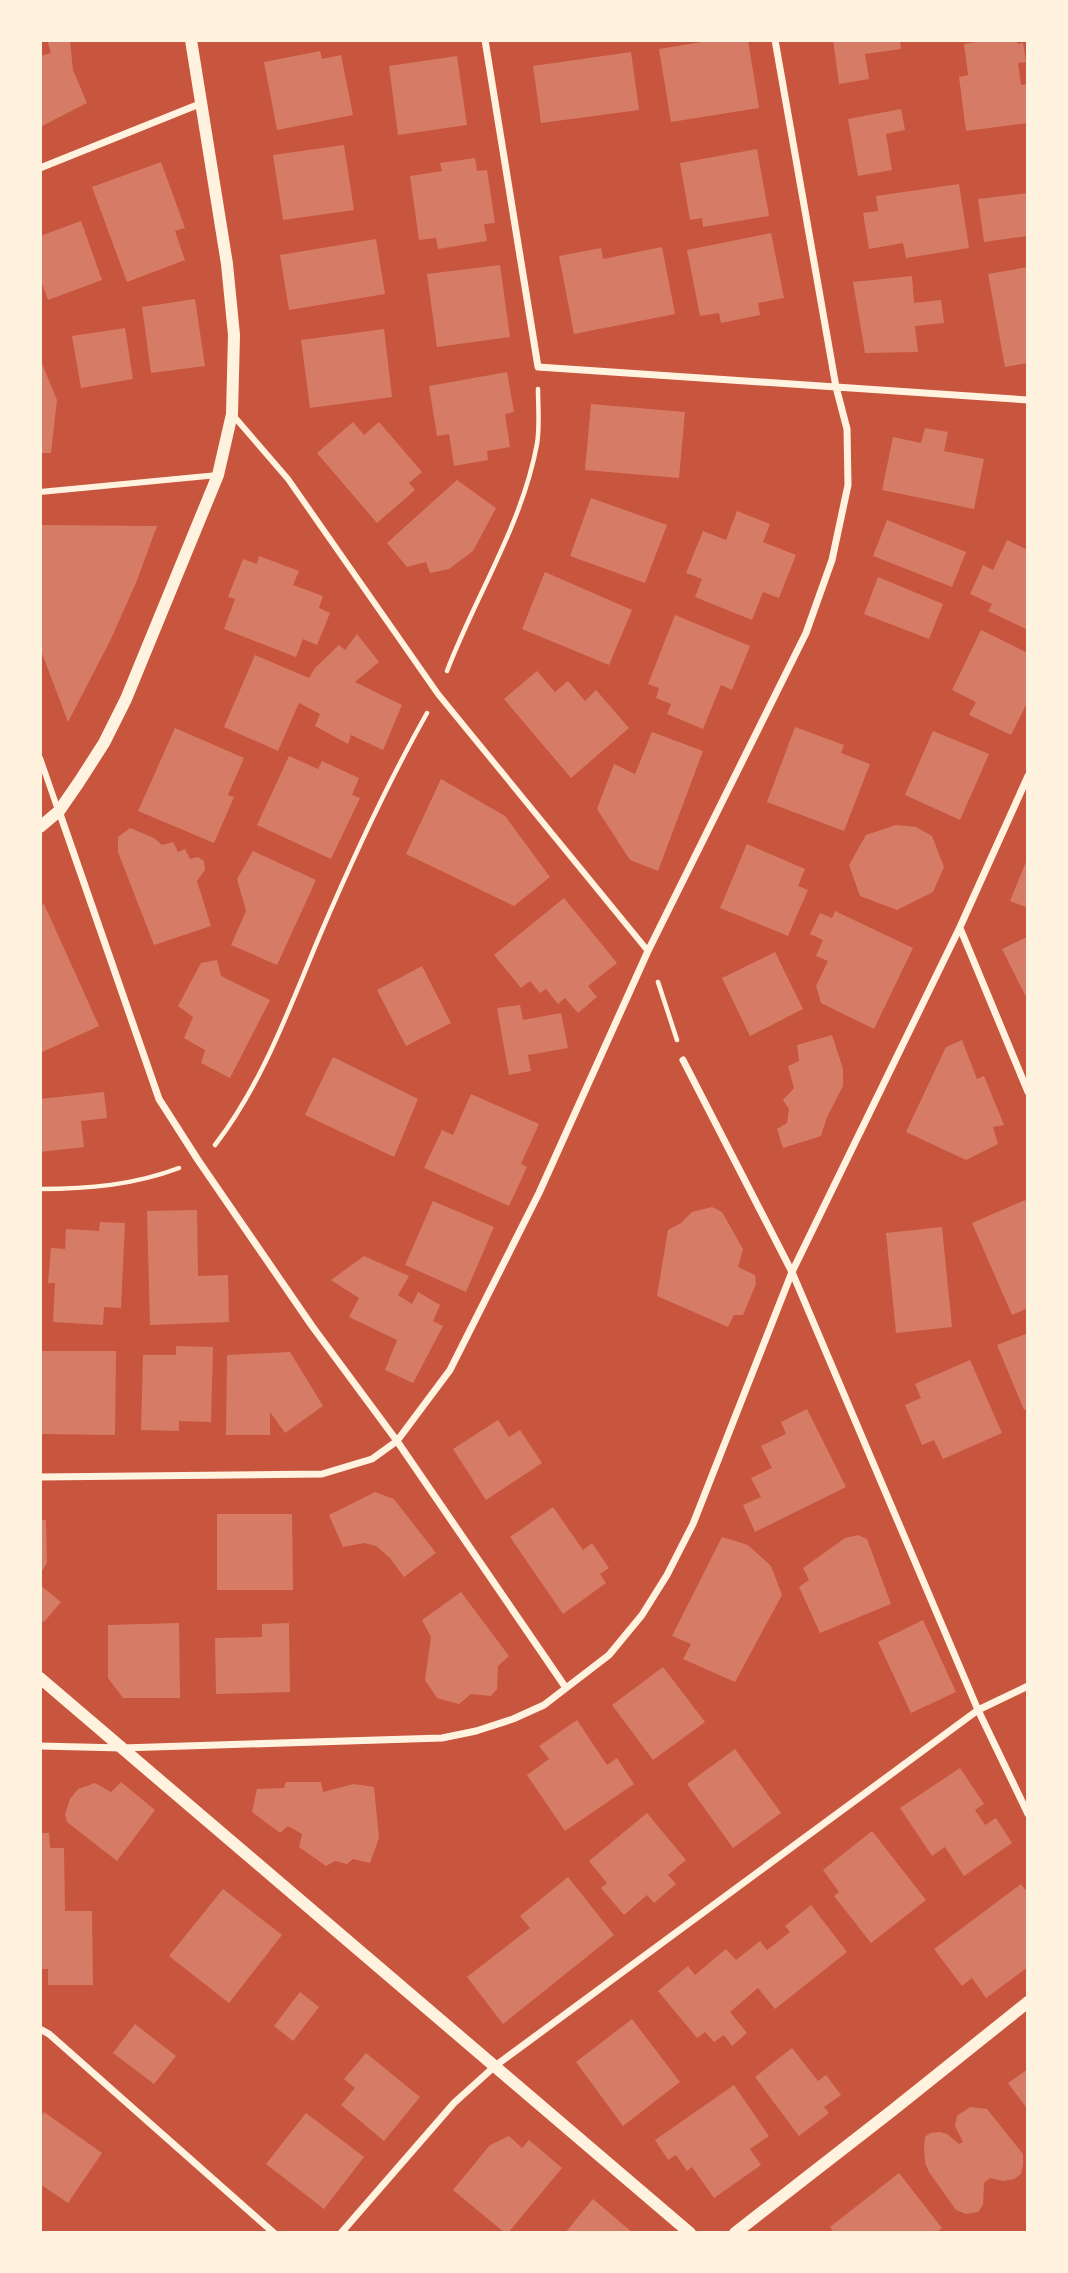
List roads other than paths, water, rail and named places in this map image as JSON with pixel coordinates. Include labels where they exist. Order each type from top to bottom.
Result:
[{"type":"street","points":[[40,827],[59,811],[104,743],[126,699],[218,475],[232,414],[234,335],[227,264],[191,40]]},
{"type":"street","points":[[485,40],[538,368],[1028,400]]},
{"type":"street","points":[[40,1477],[321,1474],[372,1459],[397,1441],[450,1370],[539,1193],[648,951],[806,633],[832,560],[848,485],[847,429],[836,387],[775,40]]},
{"type":"street","points":[[40,169],[202,103]]},
{"type":"street","points":[[232,414],[288,479],[438,694],[648,951]]},
{"type":"street","points":[[40,492],[218,475]]},
{"type":"street","points":[[40,758],[159,1099],[312,1326],[397,1441],[566,1688]]},
{"type":"street","points":[[40,1746],[122,1748],[442,1738],[513,1719],[544,1704],[609,1655],[642,1615],[667,1575],[693,1524],[792,1272],[960,927],[1028,776]]},
{"type":"street","points":[[960,927],[1028,1092]]},
{"type":"street","points":[[683,1060],[792,1272],[978,1710],[1028,1814]]},
{"type":"street","points":[[40,1678],[690,2233]]},
{"type":"street","points":[[341,2233],[454,2103],[495,2066],[978,1710],[1028,1686]]},
{"type":"street","points":[[735,2233],[1028,2001]]},
{"type":"street","points":[[40,2029],[49,2034],[274,2233]]}]
